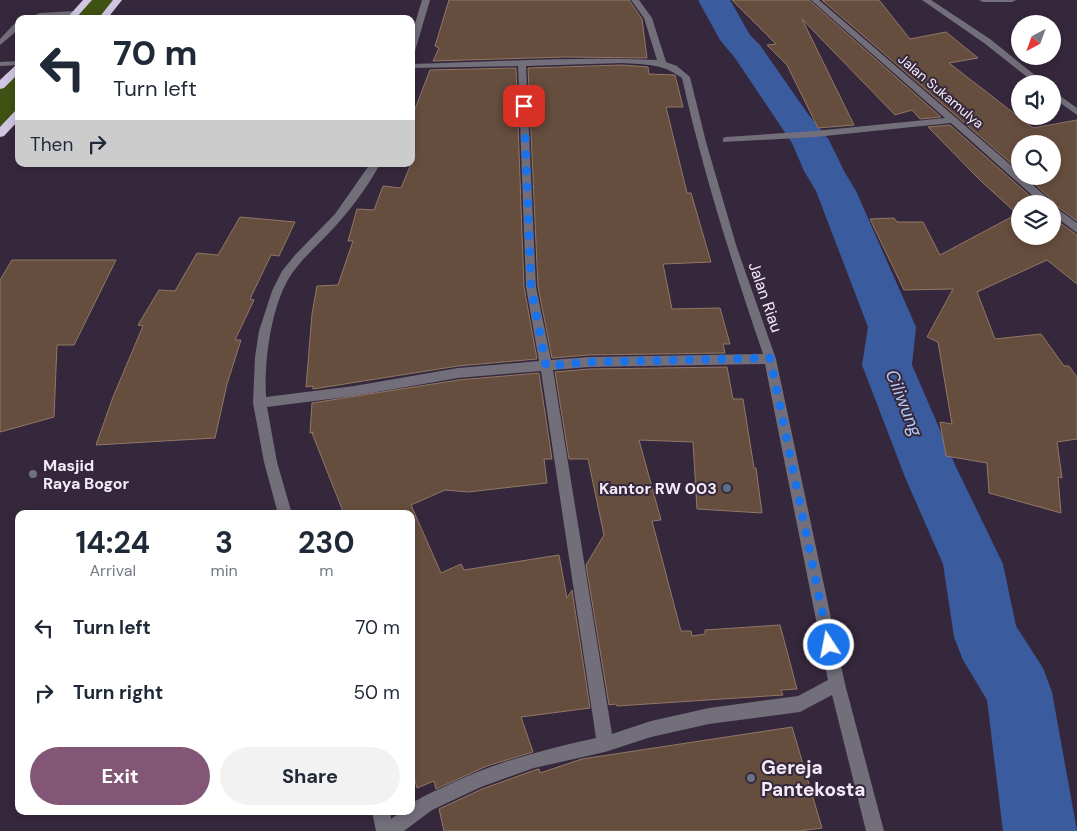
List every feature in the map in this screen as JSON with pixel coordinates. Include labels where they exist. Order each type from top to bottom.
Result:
[{"type":"highway","points":[[74,15],[88,0]]},
{"type":"highway","points":[[105,15],[118,0]]},
{"type":"highway","points":[[0,86],[15,71]]},
{"type":"highway","points":[[0,134],[15,117]]},
{"type":"street","points":[[415,37],[426,0]]},
{"type":"street","points":[[635,0],[648,18],[662,64]]},
{"type":"street","name":"Jalan Sukamulya","points":[[815,0],[977,139],[1038,195]]},
{"type":"street","points":[[926,0],[987,41],[1030,75]]},
{"type":"street","points":[[983,0],[1012,0]]},
{"type":"street","points":[[44,15],[60,15]]},
{"type":"street","points":[[0,43],[15,28]]},
{"type":"street","name":"Jalan Riau","points":[[415,66],[622,61],[662,64],[674,68],[686,77],[701,142],[732,248],[770,358],[837,684],[875,831]]},
{"type":"street","points":[[522,62],[531,287],[546,366],[605,744]]},
{"type":"street","points":[[0,64],[15,64]]},
{"type":"street","points":[[1061,99],[1077,112]]},
{"type":"street","points":[[726,140],[953,120]]},
{"type":"street","points":[[284,510],[271,470],[259,403],[261,352],[268,317],[278,290],[288,271],[303,252],[333,223],[366,180],[373,167]]},
{"type":"street","points":[[1061,213],[1072,219],[1077,229]]},
{"type":"street","points":[[259,403],[354,391],[458,373],[589,362],[770,358]]},
{"type":"street","points":[[415,812],[426,804],[478,780],[534,760],[605,744],[651,729],[700,718],[800,704],[837,684]]},
{"type":"street","points":[[382,815],[385,831]]},
{"type":"street","points":[[390,831],[411,815]]},
{"type":"green space","points":[[88,0],[120,0],[107,15],[74,15]]},
{"type":"green space","points":[[15,71],[15,118],[0,135],[0,86]]},
{"type":"building","points":[[449,0],[629,0],[642,19],[647,58],[565,57],[433,61],[439,48],[435,46]]},
{"type":"building","points":[[732,0],[809,0],[941,117],[920,119],[912,110],[895,115],[802,19],[854,125],[818,128],[787,65],[767,45],[776,44]]},
{"type":"building","points":[[822,0],[879,0],[910,39],[946,32],[978,58],[949,63],[1011,111],[1011,125],[1029,125],[1033,128],[1061,125],[1061,123],[1077,120],[1077,221],[1061,209],[1061,195],[1047,195],[1036,185],[1061,185],[1061,135],[1011,135],[1011,163]]},
{"type":"building","points":[[622,65],[648,67],[649,74],[675,75],[683,107],[666,107],[687,193],[691,193],[711,262],[663,264],[672,309],[720,308],[730,344],[723,344],[725,353],[589,355],[552,358],[538,287],[528,68]]},
{"type":"building","points":[[516,68],[524,287],[537,359],[458,366],[313,389],[313,386],[306,387],[312,314],[317,286],[338,285],[353,241],[348,241],[357,209],[374,210],[383,186],[401,188],[410,167],[415,167],[415,109],[430,70]]},
{"type":"building","points":[[950,125],[1011,179],[1011,185],[1018,185],[1029,195],[1011,195],[1011,208],[928,127]]},
{"type":"building","points":[[240,217],[295,222],[279,256],[271,255],[250,299],[254,300],[235,340],[241,340],[227,384],[215,438],[96,445],[113,397],[143,326],[138,325],[159,290],[175,291],[197,253],[218,255]]},
{"type":"building","points":[[1011,217],[1011,245],[1061,245],[1061,223],[1077,235],[1077,284],[1047,260],[977,292],[995,339],[1041,334],[1064,366],[1069,366],[1077,377],[1077,439],[1057,442],[1062,478],[1058,477],[1061,513],[989,493],[987,463],[946,456],[940,422],[952,424],[938,342],[927,337],[953,289],[904,290],[870,219],[894,218],[897,222],[923,222],[940,255]]},
{"type":"building","points":[[12,260],[116,260],[74,345],[57,345],[54,417],[0,432],[0,280]]},
{"type":"building","points":[[727,367],[733,399],[743,399],[762,513],[697,509],[693,442],[639,440],[661,520],[652,521],[681,631],[691,631],[692,636],[705,634],[705,630],[780,625],[797,689],[781,690],[783,695],[609,705],[586,565],[604,535],[588,459],[569,459],[555,372],[589,369]]},
{"type":"building","points":[[539,373],[552,459],[544,459],[547,483],[468,492],[445,490],[411,505],[413,510],[342,510],[312,433],[314,432],[310,433],[312,403],[458,380]]},
{"type":"building","points":[[415,514],[441,573],[461,564],[464,570],[559,555],[567,598],[572,590],[590,708],[521,717],[533,752],[487,766],[436,789],[434,781],[417,788],[415,780]]},
{"type":"building","points":[[792,727],[822,828],[799,831],[444,831],[439,809],[482,789],[535,770],[539,769],[540,773],[582,759]]},
{"type":"waterway","name":"Ciliwung","points":[[714,0],[737,40],[748,52],[795,122],[810,140],[824,171],[836,191],[892,327],[887,365],[933,477],[973,564],[986,637],[1019,692],[1040,831]]},
{"type":"place","name":"Masjid Raya Bogor","points":[[33,474]]},
{"type":"place","name":"Kantor RW 003","points":[[727,488]]},
{"type":"place","name":"Gereja Pantekosta","points":[[751,778]]},
{"type":"route","points":[[524,106],[531,287],[546,366],[589,362],[770,358],[829,645]]}]
